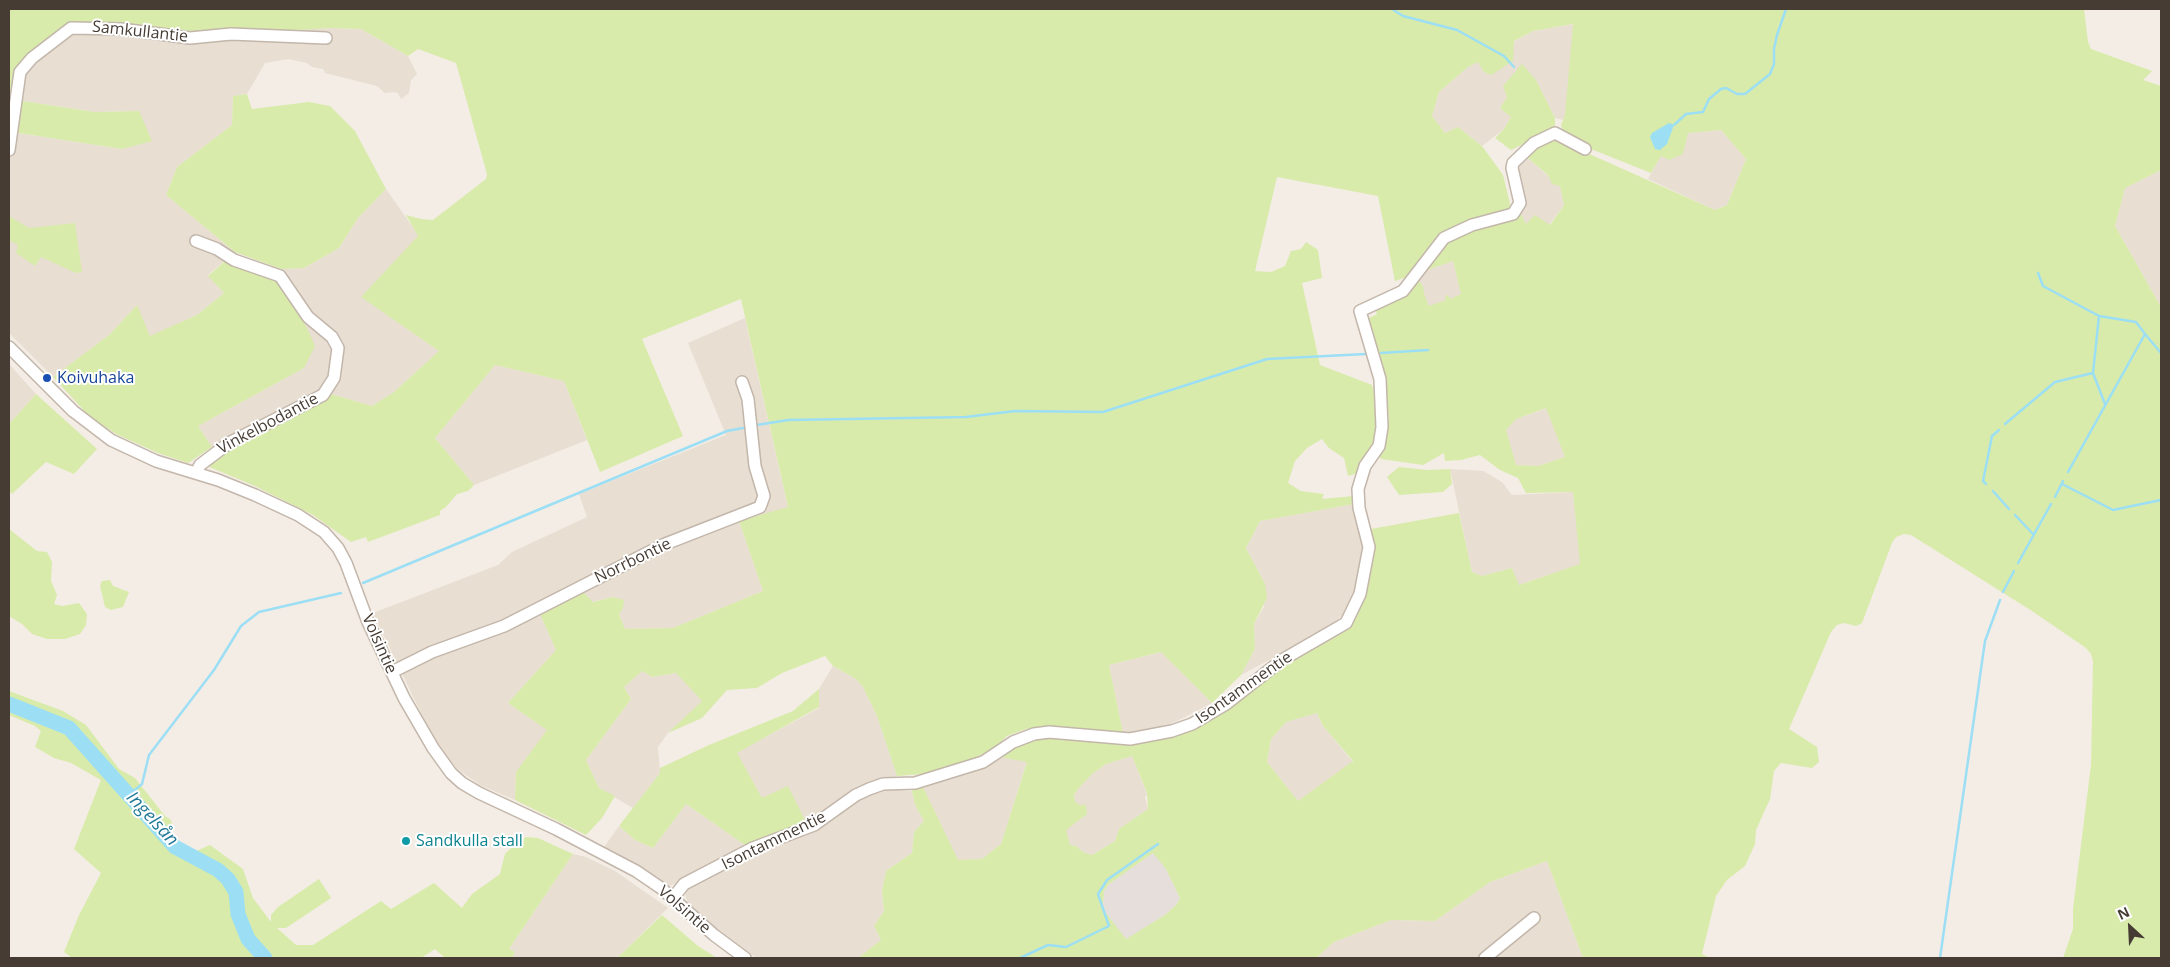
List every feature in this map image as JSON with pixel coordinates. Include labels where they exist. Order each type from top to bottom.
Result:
[{"type":"street","name":"Samkullantie","points":[[9,150],[20,72],[32,58],[71,28],[121,29],[190,38],[231,34],[326,38]]},
{"type":"street","name":"Isontammentie","points":[[672,898],[684,884],[753,848],[814,825],[856,795],[883,784],[915,783],[953,769],[983,762],[1013,742],[1034,734],[1050,732],[1130,739],[1172,731],[1192,724],[1226,704],[1282,660],[1346,623],[1360,594],[1368,553],[1367,536],[1359,508],[1358,489],[1365,466],[1380,446],[1382,427],[1380,380],[1360,311],[1403,291],[1444,238],[1472,225],[1513,214],[1520,203],[1520,195],[1512,168],[1513,163],[1534,143],[1555,133],[1585,150]]},
{"type":"street","name":"Vinkelbodantie","points":[[196,241],[217,249],[234,260],[280,276],[308,317],[332,337],[338,348],[334,378],[323,395],[229,443],[210,455],[196,472]]},
{"type":"street","name":"Volsintie","points":[[9,346],[72,411],[111,440],[156,460],[196,472],[264,499],[298,515],[324,532],[338,548],[346,563],[368,622],[392,672],[440,761],[462,783],[623,864],[672,898],[714,935],[745,958]]},
{"type":"street","name":"Norrbontie","points":[[392,672],[432,652],[504,626],[663,545],[760,507],[764,496],[755,466],[748,399],[742,382]]},
{"type":"street","points":[[1485,958],[1534,918]]},
{"type":"shaded area","points":[[1593,21],[1608,21],[1563,120],[1555,118],[1536,80],[1508,97],[1500,108],[1511,117],[1504,129],[1482,146],[1458,127],[1445,133],[1432,116],[1439,92],[1468,67],[1533,31]]},
{"type":"shaded area","points":[[331,28],[361,29],[408,56],[417,74],[411,80],[409,93],[401,99],[398,93],[385,93],[377,86],[325,73],[323,69],[288,59],[265,63],[247,94],[233,96],[232,125],[177,167],[166,195],[235,252],[208,275],[224,293],[197,315],[150,337],[136,306],[109,335],[53,377],[9,333],[9,150],[11,132],[122,149],[139,111],[95,112],[16,100],[20,72],[58,32],[231,32]]},
{"type":"shaded area","points":[[1721,130],[1746,159],[1727,205],[1715,210],[1648,179],[1661,155],[1687,133]]},
{"type":"shaded area","points":[[1524,155],[1560,186],[1564,205],[1549,225],[1525,225],[1520,212],[1516,164]]},
{"type":"shaded area","points":[[2161,170],[2161,307],[2115,226],[2125,188]]},
{"type":"shaded area","points":[[386,189],[419,236],[362,297],[439,351],[394,392],[372,406],[331,394],[213,459],[212,447],[198,426],[304,368],[286,293],[276,282],[281,269],[304,268],[339,248],[358,218]]},
{"type":"shaded area","points":[[1453,261],[1466,311],[1418,315],[1423,286],[1417,279],[1421,272]]},
{"type":"shaded area","points":[[745,318],[788,508],[739,521],[763,591],[673,628],[625,629],[613,597],[540,614],[556,650],[508,703],[548,730],[516,772],[515,800],[480,785],[460,771],[445,757],[432,736],[373,613],[498,565],[512,552],[587,517],[579,494],[726,435],[688,343]]},
{"type":"shaded area","points":[[9,364],[36,394],[9,424]]},
{"type":"shaded area","points":[[495,365],[564,381],[587,440],[474,485],[435,438]]},
{"type":"shaded area","points":[[1547,408],[1565,457],[1538,466],[1515,465],[1506,430],[1516,419]]},
{"type":"shaded area","points":[[1450,469],[1483,471],[1502,482],[1512,495],[1573,492],[1581,564],[1518,585],[1512,568],[1482,576],[1472,572]]},
{"type":"shaded area","points":[[1354,504],[1364,549],[1355,595],[1348,610],[1334,623],[1316,635],[1241,675],[1255,649],[1254,624],[1264,607],[1265,584],[1246,548],[1260,521]]},
{"type":"shaded area","points":[[1162,652],[1212,703],[1159,728],[1123,733],[1109,665]]},
{"type":"shaded area","points":[[833,666],[856,679],[863,687],[877,716],[897,776],[856,788],[807,824],[762,798],[736,753],[819,708],[819,689]]},
{"type":"shaded area","points":[[642,671],[652,677],[676,673],[703,701],[668,733],[658,747],[660,773],[633,808],[599,788],[586,760],[631,699],[624,687]]},
{"type":"shaded area","points":[[1317,713],[1323,726],[1353,762],[1298,801],[1267,762],[1271,739],[1286,722]]},
{"type":"shaded area","points":[[1132,756],[1147,794],[1145,797],[1148,809],[1119,829],[1115,841],[1092,855],[1083,852],[1076,846],[1070,845],[1065,830],[1087,814],[1075,802],[1074,795],[1078,789],[1092,774],[1106,764]]},
{"type":"shaded area","points":[[1000,757],[1027,761],[1001,844],[982,859],[958,861],[924,790],[919,785]]},
{"type":"shaded area","points":[[888,789],[912,791],[915,805],[924,821],[914,832],[912,853],[886,871],[882,891],[884,911],[874,926],[881,940],[858,958],[756,958],[695,913],[687,901],[685,894],[687,887],[868,793]]},
{"type":"shaded area","points":[[686,804],[745,845],[689,879],[669,886],[604,847],[619,826],[635,840],[653,848]]},
{"type":"shaded area","points":[[1154,852],[1166,869],[1180,898],[1177,904],[1165,915],[1125,940],[1106,913],[1103,905],[1104,891],[1109,884]]},
{"type":"shaded area","points":[[573,854],[586,857],[615,871],[668,908],[617,958],[512,958],[515,952],[509,949]]},
{"type":"shaded area","points":[[1547,861],[1583,958],[1316,958],[1334,942],[1391,920],[1435,921],[1490,882]]},
{"type":"green space","points":[[9,9],[2084,9],[2088,42],[2091,49],[2152,71],[2143,80],[2161,86],[2161,170],[2125,188],[2115,226],[2161,307],[2161,958],[2063,958],[2073,929],[2073,909],[2091,765],[2093,661],[2091,654],[2086,648],[2032,611],[1911,535],[1904,534],[1896,537],[1892,543],[1862,623],[1856,626],[1844,623],[1837,625],[1831,632],[1789,729],[1817,747],[1819,762],[1812,768],[1781,763],[1774,771],[1770,799],[1756,830],[1755,844],[1745,866],[1727,880],[1716,896],[1702,954],[1710,958],[1583,958],[1547,861],[1490,882],[1435,921],[1391,920],[1334,942],[1316,958],[858,958],[881,940],[874,926],[884,911],[882,891],[886,871],[912,853],[914,832],[924,821],[915,805],[912,791],[915,787],[919,785],[924,789],[958,860],[982,859],[1001,844],[1027,762],[1000,757],[1010,748],[1033,737],[1174,734],[1214,718],[1284,662],[1344,630],[1373,550],[1371,529],[1459,513],[1472,572],[1482,576],[1512,568],[1519,585],[1580,564],[1573,492],[1526,493],[1518,478],[1500,470],[1480,455],[1461,460],[1445,461],[1444,453],[1423,465],[1381,459],[1377,454],[1389,417],[1379,351],[1367,319],[1377,314],[1375,309],[1417,279],[1423,286],[1429,306],[1446,300],[1445,296],[1448,295],[1450,299],[1461,294],[1453,261],[1395,281],[1378,196],[1277,177],[1255,271],[1271,272],[1285,266],[1291,251],[1301,249],[1306,242],[1318,250],[1322,278],[1302,283],[1320,365],[1372,385],[1378,411],[1377,440],[1358,473],[1348,476],[1344,458],[1329,448],[1322,439],[1307,448],[1295,461],[1288,483],[1301,491],[1324,494],[1322,499],[1353,496],[1354,504],[1260,521],[1246,548],[1265,584],[1267,598],[1254,624],[1255,649],[1241,675],[1212,703],[1161,652],[1109,665],[1123,733],[1050,726],[1026,729],[1007,736],[994,749],[974,758],[923,774],[897,776],[877,716],[863,687],[856,679],[833,666],[825,656],[782,673],[757,688],[727,690],[702,718],[668,733],[702,701],[676,673],[652,677],[642,671],[624,687],[631,699],[586,760],[599,788],[615,796],[602,818],[586,835],[515,800],[516,772],[547,730],[508,703],[556,650],[540,614],[581,590],[593,602],[613,597],[624,600],[623,608],[619,614],[625,629],[673,628],[763,591],[739,521],[788,507],[741,299],[642,339],[683,436],[600,472],[564,381],[495,365],[435,438],[474,485],[468,491],[457,494],[440,511],[440,515],[368,542],[366,537],[351,542],[313,515],[255,486],[207,466],[213,459],[331,394],[372,406],[394,392],[439,351],[361,297],[418,236],[406,215],[433,220],[486,179],[487,174],[456,63],[418,49],[408,56],[361,29],[331,28],[187,36],[80,23],[20,72],[16,100],[95,112],[139,111],[152,141],[122,149],[12,132],[9,150]],"holes":[[[1573,24],[1565,115],[1561,125],[1563,132],[1591,149],[1651,173],[1661,156],[1669,160],[1683,154],[1688,133],[1721,130],[1746,159],[1727,205],[1715,210],[1551,137],[1524,155],[1548,175],[1552,184],[1560,186],[1564,205],[1550,225],[1535,215],[1526,224],[1520,212],[1513,216],[1503,175],[1482,146],[1458,127],[1445,133],[1432,116],[1439,92],[1468,67],[1478,62],[1484,72],[1491,75],[1513,61],[1514,41],[1533,31]],[[1546,408],[1565,457],[1538,466],[1516,465],[1506,430],[1516,419]],[[1317,713],[1323,726],[1353,761],[1298,801],[1267,762],[1271,739],[1286,722]],[[1132,756],[1147,793],[1148,809],[1119,829],[1115,841],[1092,855],[1083,852],[1076,846],[1070,845],[1066,830],[1087,814],[1086,805],[1080,805],[1075,802],[1074,795],[1092,774],[1106,764]],[[1153,853],[1166,869],[1180,898],[1177,904],[1165,915],[1126,939],[1106,913],[1103,905],[1104,891],[1109,884]]]},
{"type":"green space","points":[[1522,64],[1536,80],[1555,118],[1555,126],[1538,137],[1511,150],[1495,138],[1504,129],[1511,117],[1500,108],[1507,97],[1503,86]]},
{"type":"green space","points":[[247,94],[252,109],[309,102],[330,106],[355,131],[386,189],[358,218],[339,248],[304,268],[281,269],[235,252],[166,195],[177,167],[232,125],[233,96]]},
{"type":"green space","points":[[9,216],[29,228],[75,223],[82,272],[76,273],[41,257],[35,266],[16,253],[18,245],[9,240]]},
{"type":"green space","points":[[225,261],[276,282],[286,293],[307,328],[315,346],[304,368],[198,426],[212,447],[188,463],[158,453],[116,434],[89,416],[53,377],[109,335],[137,305],[150,336],[197,315],[224,293],[208,276]]},
{"type":"green space","points":[[36,394],[97,449],[74,474],[46,462],[12,494],[9,491],[9,424]]},
{"type":"green space","points":[[1399,467],[1428,470],[1450,469],[1452,484],[1443,492],[1399,495],[1387,477]]},
{"type":"green space","points":[[9,529],[37,551],[47,552],[52,562],[51,581],[57,595],[54,604],[62,606],[79,603],[87,614],[86,625],[80,634],[65,639],[47,639],[32,634],[22,624],[9,616]]},
{"type":"green space","points":[[110,580],[113,586],[129,592],[123,607],[111,610],[105,607],[100,586],[102,581]]},
{"type":"green space","points":[[819,689],[819,707],[737,753],[762,798],[788,786],[807,824],[745,845],[686,804],[653,848],[635,840],[619,826],[660,773],[660,768],[709,745],[793,711]]},
{"type":"green space","points":[[9,691],[63,711],[86,725],[119,769],[135,778],[165,816],[171,820],[173,829],[169,832],[172,841],[183,851],[194,852],[210,845],[243,869],[253,898],[271,922],[271,915],[278,907],[319,879],[331,898],[286,928],[277,928],[296,945],[313,945],[381,901],[391,909],[434,883],[462,908],[472,894],[500,874],[505,854],[526,837],[538,838],[573,854],[509,949],[515,952],[512,958],[445,958],[435,949],[421,958],[72,958],[64,952],[79,915],[101,873],[74,849],[101,780],[71,763],[54,758],[35,747],[41,731],[35,726],[9,715]]},
{"type":"green space","points":[[662,915],[698,946],[717,958],[617,958]]},
{"type":"water","points":[[1669,123],[1674,125],[1667,144],[1660,150],[1655,149],[1650,137],[1652,133]]},
{"type":"waterway","points":[[1392,9],[1403,16],[1457,30],[1504,56],[1514,67]]},
{"type":"waterway","points":[[1674,125],[1686,114],[1703,112],[1709,99],[1721,89],[1726,88],[1737,94],[1745,94],[1770,74],[1774,64],[1774,49],[1777,35],[1786,9]]},
{"type":"waterway","points":[[2038,273],[2043,286],[2099,316],[2136,322],[2145,334]]},
{"type":"waterway","points":[[2099,316],[2093,373],[2105,404]]},
{"type":"waterway","points":[[2068,472],[2145,334],[2161,353]]},
{"type":"waterway","points":[[1381,353],[1428,350]]},
{"type":"waterway","points":[[757,425],[788,420],[966,417],[1015,411],[1103,412],[1267,359],[1366,354]]},
{"type":"waterway","points":[[2005,424],[2055,382],[2093,373]]},
{"type":"waterway","points":[[363,583],[727,431],[743,428]]},
{"type":"waterway","points":[[1986,484],[1983,481],[1992,436],[1999,430]]},
{"type":"waterway","points":[[2055,497],[2063,481]]},
{"type":"waterway","points":[[2062,484],[2113,510],[2161,500]]},
{"type":"waterway","points":[[1993,491],[2009,509]]},
{"type":"waterway","points":[[2018,563],[2051,504]]},
{"type":"waterway","points":[[2015,515],[2033,534]]},
{"type":"waterway","points":[[2003,592],[2014,571]]},
{"type":"waterway","points":[[129,795],[142,784],[149,755],[214,670],[241,626],[259,612],[341,593]]},
{"type":"waterway","points":[[1940,958],[1985,641],[2000,600]]},
{"type":"waterway","name":"Ingelsån","points":[[9,704],[69,728],[175,847],[218,870],[228,879],[236,892],[238,914],[248,939],[265,958]]},
{"type":"waterway","points":[[1020,958],[1048,945],[1066,947],[1109,926],[1098,894],[1107,880],[1158,844]]},
{"type":"place","name":"Koivuhaka","points":[[47,378]]},
{"type":"place","name":"Sandkulla stall","points":[[406,841]]}]
